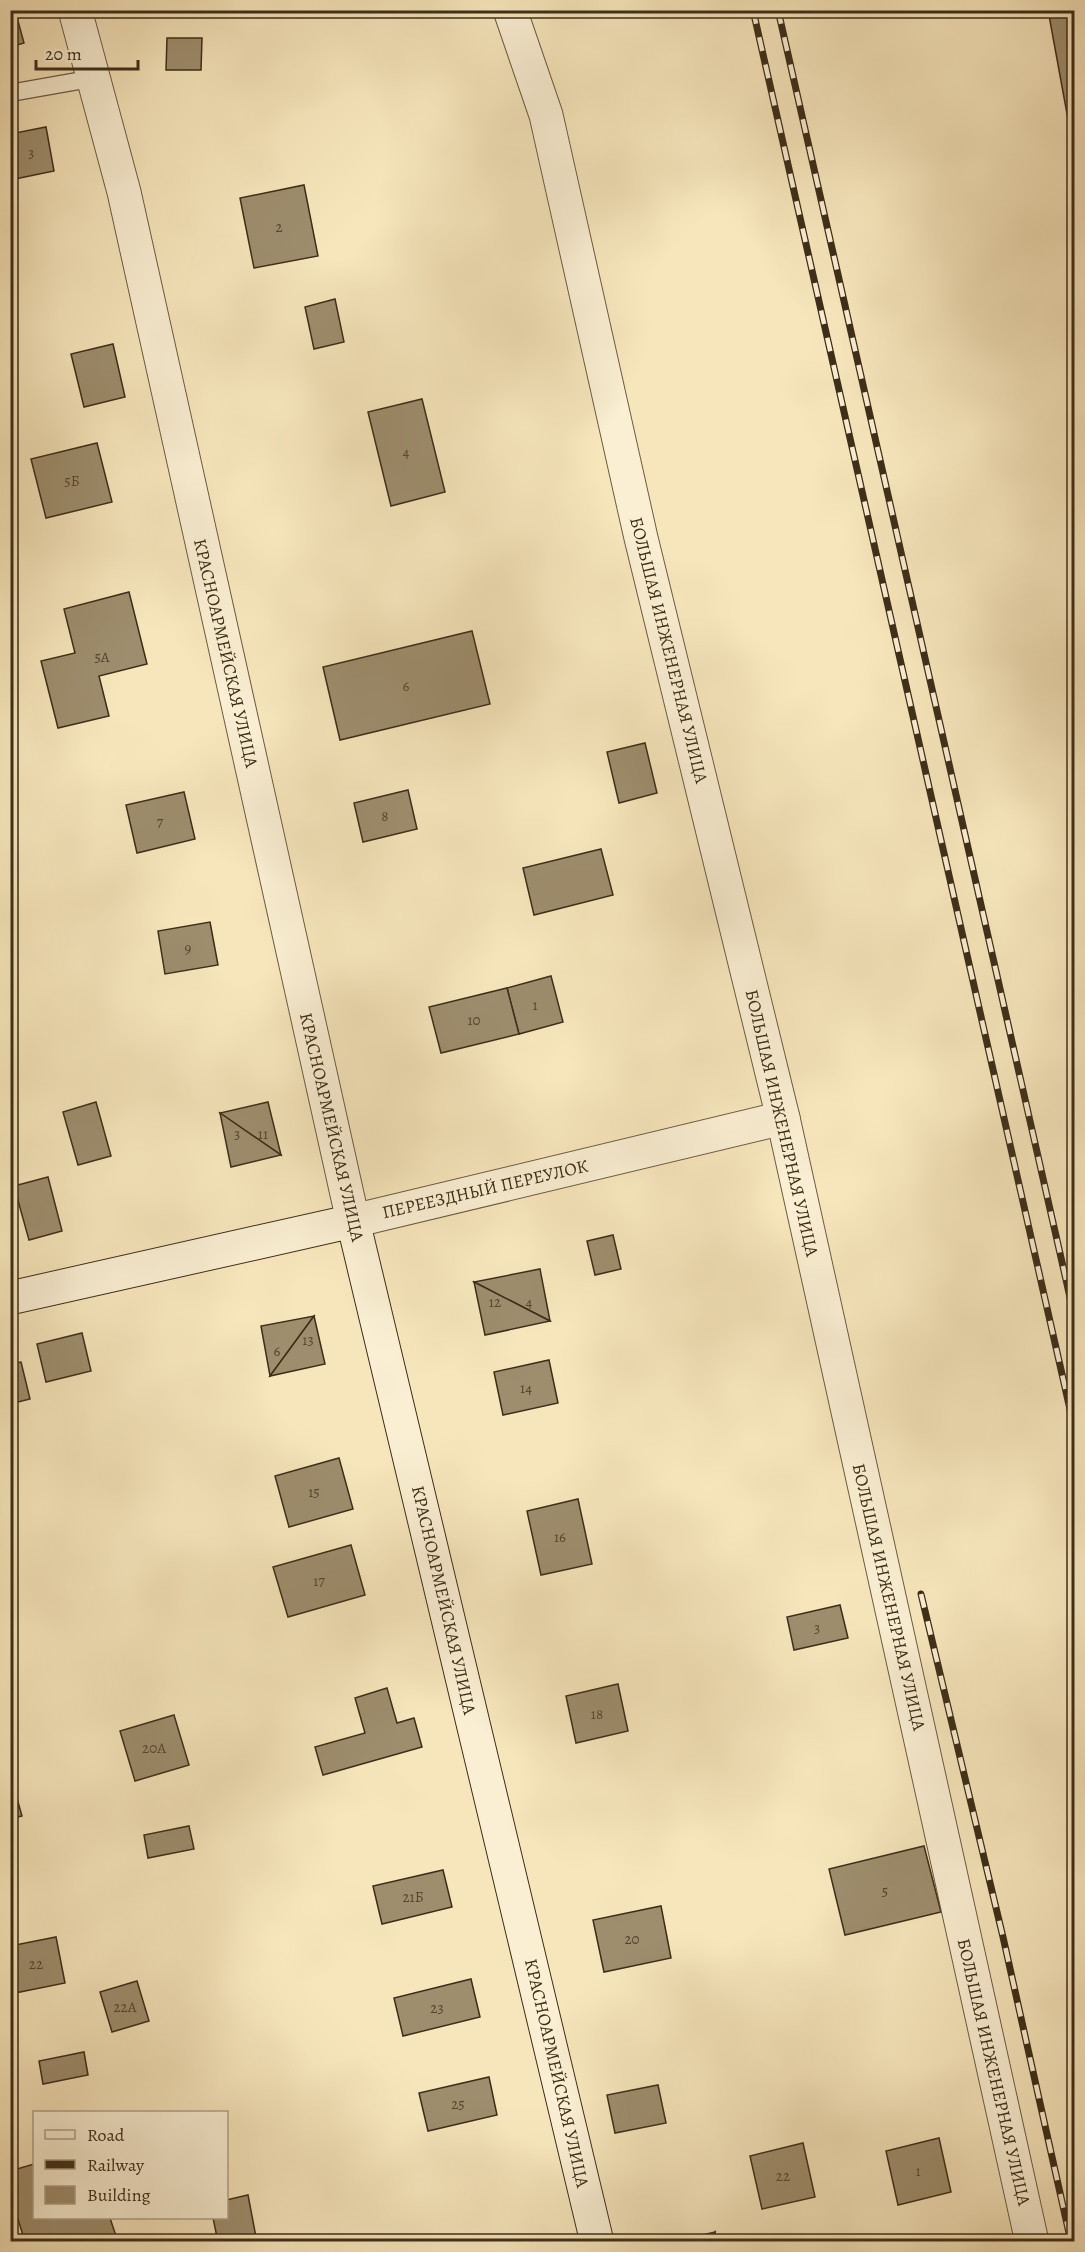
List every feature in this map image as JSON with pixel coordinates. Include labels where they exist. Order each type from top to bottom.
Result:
[{"type":"street","name":"КРАСНОАРМЕЙСКАЯ УЛИЦА","points":[[75,10],[124,192],[353,1221],[597,2241]]},
{"type":"street","name":"БОЛЬШАЯ ИНЖЕНЕРНАЯ УЛИЦА","points":[[510,10],[546,115],[644,549],[783,1118],[1032,2241]]},
{"type":"street","name":"ПЕРЕЕЗДНЫЙ ПЕРЕУЛОК","points":[[10,1298],[353,1221],[783,1118]]},
{"type":"lane","points":[[10,93],[94,78]]},
{"type":"building","points":[[10,10],[15,10],[24,43],[10,47]]},
{"type":"building","points":[[1048,10],[1074,10],[1074,152]]},
{"type":"building","points":[[167,38],[202,38],[201,70],[166,70]]},
{"type":"building","points":[[46,127],[54,171],[10,180],[10,134]]},
{"type":"building","points":[[304,185],[318,256],[254,268],[240,198]]},
{"type":"building","points":[[335,299],[344,342],[314,349],[305,307]]},
{"type":"building","points":[[113,344],[125,397],[84,407],[71,354]]},
{"type":"building","points":[[422,399],[445,492],[391,506],[368,412]]},
{"type":"building","points":[[97,443],[112,502],[46,518],[31,459]]},
{"type":"building","points":[[129,592],[147,664],[99,676],[109,716],[58,728],[41,661],[75,653],[64,609]]},
{"type":"building","points":[[472,631],[490,704],[340,740],[323,667]]},
{"type":"building","points":[[645,743],[657,793],[619,803],[607,752]]},
{"type":"building","points":[[408,790],[417,829],[363,842],[354,803]]},
{"type":"building","points":[[184,792],[195,839],[137,853],[126,805]]},
{"type":"building","points":[[601,849],[613,895],[534,915],[523,868]]},
{"type":"building","points":[[210,922],[218,965],[165,974],[158,931]]},
{"type":"building","points":[[551,976],[563,1022],[519,1034],[507,988]]},
{"type":"building","points":[[507,988],[519,1034],[441,1053],[429,1007]]},
{"type":"building","points":[[96,1102],[111,1156],[78,1165],[63,1112]]},
{"type":"building","points":[[268,1102],[281,1155],[220,1113]]},
{"type":"building","points":[[220,1113],[281,1155],[231,1167]]},
{"type":"building","points":[[48,1177],[62,1231],[29,1240],[14,1186]]},
{"type":"building","points":[[613,1235],[621,1269],[595,1275],[587,1241]]},
{"type":"building","points":[[540,1269],[550,1321],[474,1282]]},
{"type":"building","points":[[474,1282],[550,1321],[485,1335]]},
{"type":"building","points":[[314,1316],[270,1376],[261,1326]]},
{"type":"building","points":[[314,1316],[325,1364],[270,1376]]},
{"type":"building","points":[[82,1333],[91,1371],[46,1382],[37,1344]]},
{"type":"building","points":[[549,1360],[558,1403],[503,1415],[494,1372]]},
{"type":"building","points":[[21,1362],[30,1399],[10,1404],[10,1364]]},
{"type":"building","points":[[339,1458],[353,1509],[289,1527],[275,1476]]},
{"type":"building","points":[[578,1499],[592,1564],[541,1575],[527,1511]]},
{"type":"building","points":[[351,1545],[365,1595],[288,1617],[273,1567]]},
{"type":"building","points":[[840,1605],[848,1638],[794,1650],[787,1617]]},
{"type":"building","points":[[618,1684],[628,1731],[576,1743],[566,1696]]},
{"type":"building","points":[[387,1688],[397,1723],[414,1718],[422,1747],[323,1775],[315,1747],[365,1733],[355,1698]]},
{"type":"building","points":[[174,1715],[189,1765],[135,1781],[120,1731]]},
{"type":"building","points":[[10,1774],[22,1816],[10,1819]]},
{"type":"building","points":[[189,1826],[194,1849],[148,1858],[144,1835]]},
{"type":"building","points":[[924,1846],[941,1912],[845,1935],[829,1869]]},
{"type":"building","points":[[443,1870],[452,1907],[382,1924],[373,1886]]},
{"type":"building","points":[[661,1906],[671,1958],[604,1972],[593,1920]]},
{"type":"building","points":[[56,1937],[65,1983],[10,1994],[10,1946]]},
{"type":"building","points":[[471,1979],[480,2017],[403,2036],[394,1998]]},
{"type":"building","points":[[137,1981],[149,2021],[112,2032],[100,1992]]},
{"type":"building","points":[[84,2052],[88,2075],[43,2084],[39,2061]]},
{"type":"building","points":[[489,2077],[497,2115],[428,2131],[419,2093]]},
{"type":"building","points":[[658,2085],[666,2123],[615,2133],[607,2095]]},
{"type":"building","points":[[939,2138],[951,2192],[898,2205],[886,2151]]},
{"type":"building","points":[[803,2143],[815,2197],[762,2209],[750,2156]]},
{"type":"building","points":[[33,2164],[33,2219],[110,2219],[118,2242],[25,2242],[10,2193],[10,2171]]},
{"type":"building","points":[[248,2195],[256,2237],[234,2242],[218,2242],[213,2219],[228,2219],[228,2200]]},
{"type":"building","points":[[715,2232],[710,2242],[670,2242]]},
{"type":"building","points":[[715,2232],[717,2242],[710,2242]]},
{"type":"railway","points":[[753,10],[1074,1427]]},
{"type":"railway","points":[[778,10],[1074,1315]]},
{"type":"railway","points":[[921,1594],[1003,1937],[1071,2242]]}]
